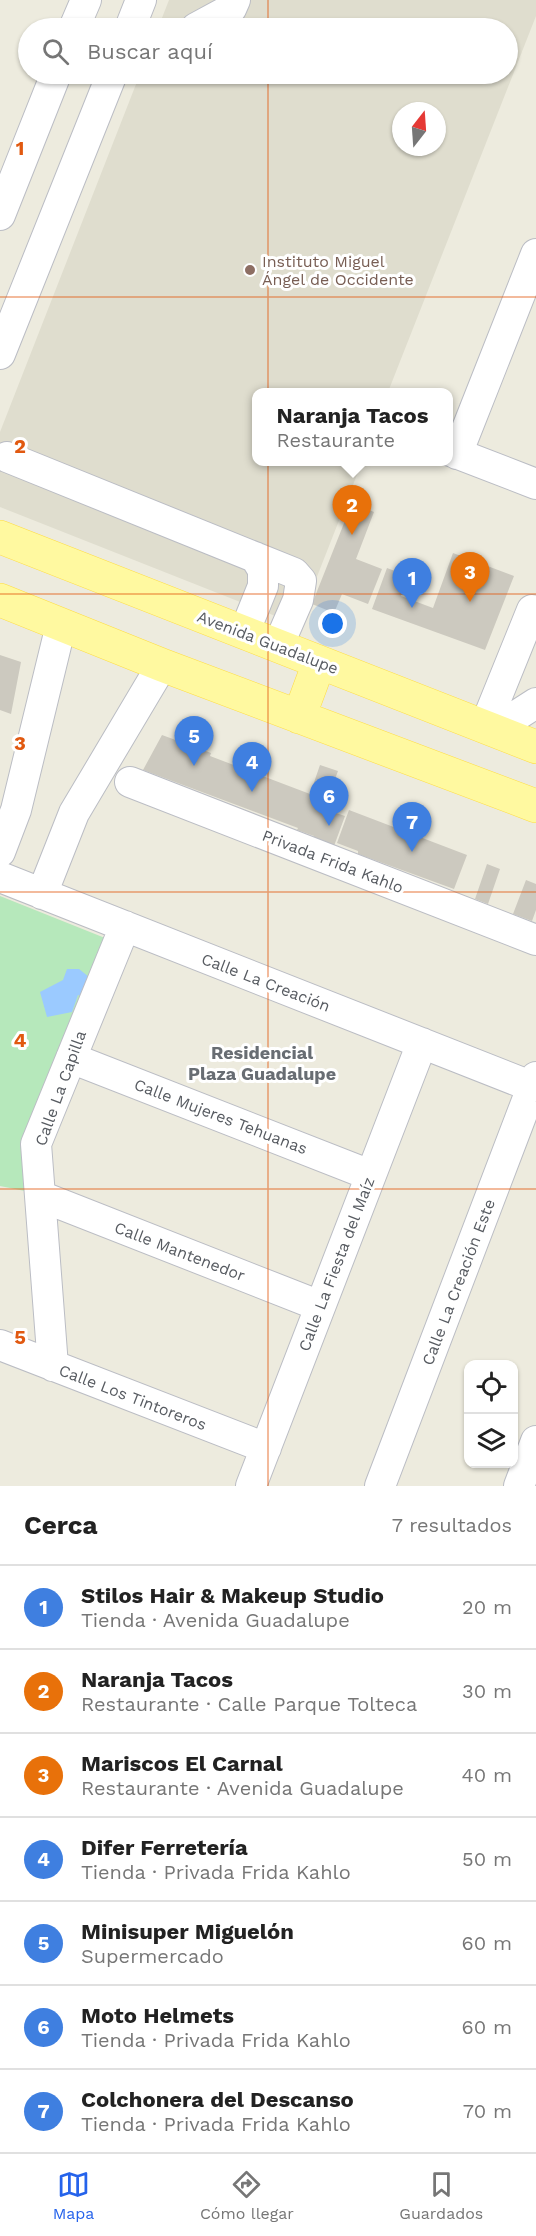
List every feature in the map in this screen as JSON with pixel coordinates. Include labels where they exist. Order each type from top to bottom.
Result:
[{"type":"main road","name":"Avenida Guadalupe","points":[[0,537],[536,747]]},
{"type":"main road","points":[[0,600],[162,665],[536,806]]},
{"type":"main road","points":[[299,717],[319,663]]},
{"type":"street","points":[[78,18],[86,0]]},
{"type":"street","points":[[134,18],[141,0]]},
{"type":"street","points":[[214,18],[231,9],[235,0]]},
{"type":"street","points":[[0,215],[52,84]]},
{"type":"street","points":[[0,354],[108,84]]},
{"type":"street","points":[[536,254],[453,452],[536,484]]},
{"type":"street","points":[[7,457],[294,573],[302,581],[298,600],[278,646]]},
{"type":"street","points":[[244,633],[263,586],[262,570],[255,557]]},
{"type":"street","points":[[489,728],[532,610]]},
{"type":"street","points":[[0,852],[16,810],[61,625]]},
{"type":"street","points":[[42,894],[74,813],[162,665]]},
{"type":"street","points":[[489,728],[536,703]]},
{"type":"street","name":"Privada Frida Kahlo","points":[[130,782],[536,940]]},
{"type":"street","name":"Calle La Creación","points":[[0,877],[422,1043],[534,1082]]},
{"type":"street","name":"Calle La Capilla","points":[[53,1365],[36,1144],[125,926]]},
{"type":"street","name":"Calle La Fiesta del Maíz","points":[[251,1486],[422,1043]]},
{"type":"street","name":"Calle Mujeres Tehuanas","points":[[71,1058],[370,1175]]},
{"type":"street","name":"Calle La Creación Este","points":[[380,1486],[534,1082]]},
{"type":"street","name":"Calle Mantenedor","points":[[40,1196],[320,1306]]},
{"type":"street","name":"Calle Los Tintoreros","points":[[0,1345],[266,1448]]},
{"type":"street","points":[[519,1486],[536,1441]]},
{"type":"shaded area","name":"Instituto Miguel Ángel de Occidente","points":[[169,0],[536,0],[536,16],[518,62],[518,18],[162,18]]},
{"type":"shaded area","name":"Instituto Miguel Ángel de Occidente","points":[[136,84],[509,84],[390,388],[252,388],[252,466],[360,466],[298,625],[0,507],[0,432]]},
{"type":"green space","points":[[0,896],[110,940],[35,1193],[0,1186]]},
{"type":"water","points":[[67,969],[79,969],[89,977],[87,999],[78,995],[72,1012],[47,1017],[40,992],[63,980]]},
{"type":"building","points":[[352,503],[374,512],[356,559],[382,569],[368,604],[342,594],[334,613],[312,604]]},
{"type":"building","points":[[453,553],[514,576],[485,650],[372,609],[387,568],[408,576],[401,596],[433,608]]},
{"type":"building","points":[[0,655],[21,662],[11,714],[0,710]]},
{"type":"building","points":[[162,735],[310,794],[320,765],[338,771],[324,809],[345,816],[334,846],[313,839],[314,836],[297,830],[298,828],[143,770]]},
{"type":"building","points":[[349,810],[467,855],[454,889],[358,854],[358,851],[337,843]]},
{"type":"building","points":[[487,864],[500,869],[488,904],[475,899]]},
{"type":"building","points":[[526,880],[536,884],[536,910],[532,921],[513,914]]},
{"type":"place","name":"Instituto Miguel Ángel de Occidente","points":[[250,270]]},
{"type":"place","name":"Naranja Tacos","points":[[352,535]]},
{"type":"place","name":"Mariscos El Carnal","points":[[470,602]]},
{"type":"place","name":"Stilos Hair & Makeup Studio","points":[[412,608]]},
{"type":"place","name":"Minisuper Miguelón","points":[[194,766]]},
{"type":"place","name":"Difer Ferretería","points":[[252,792]]},
{"type":"place","name":"Moto Helmets","points":[[329,826]]},
{"type":"place","name":"Colchonera del Descanso","points":[[412,852]]},
{"type":"district","name":"Residencial Plaza Guadalupe","points":[[262,1063]]}]
